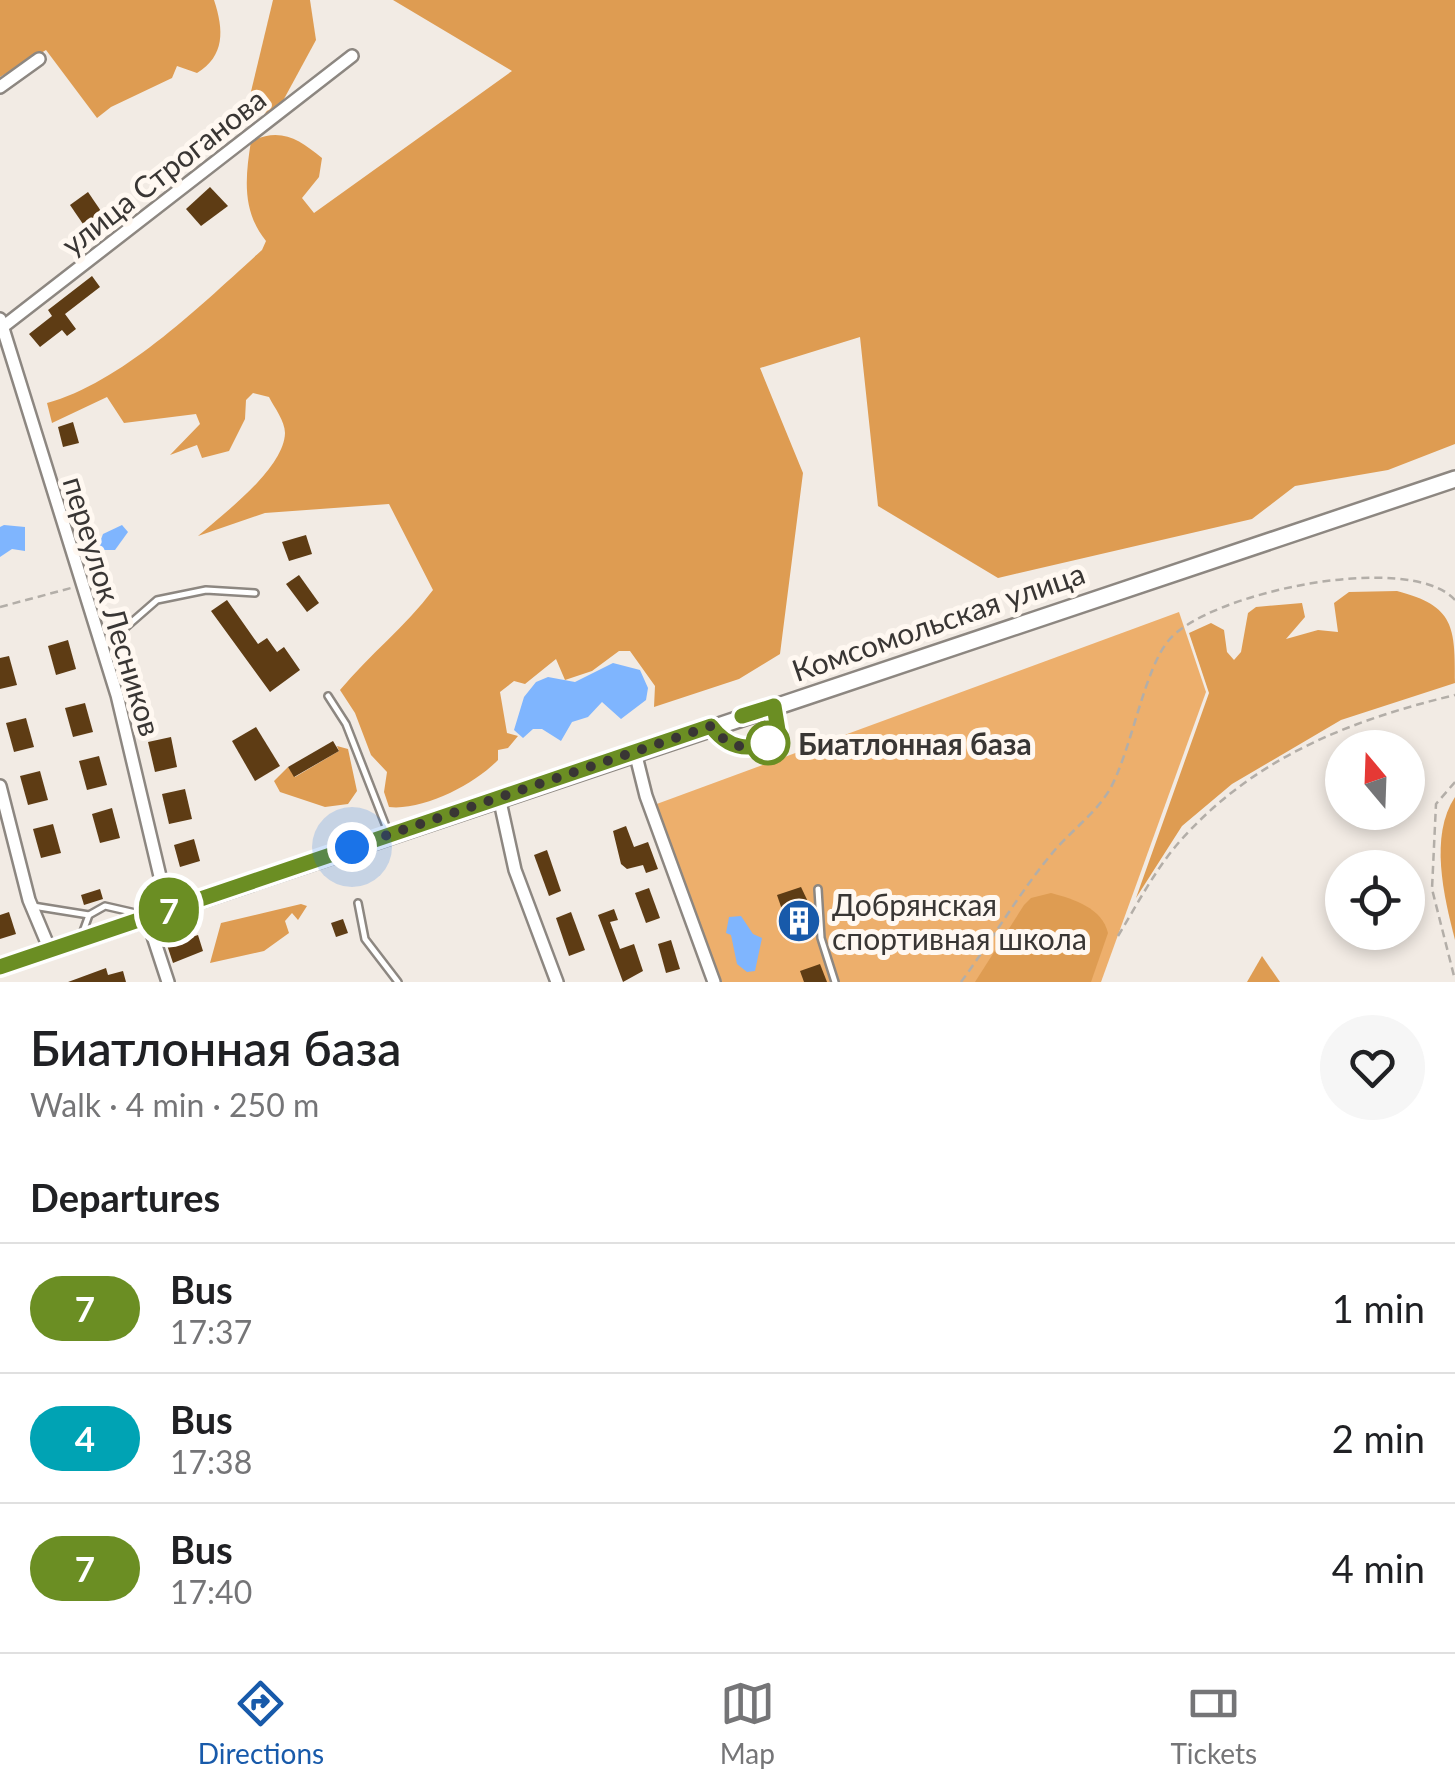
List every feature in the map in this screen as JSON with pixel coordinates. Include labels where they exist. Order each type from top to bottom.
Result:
[{"type":"main road","name":"Комсомольская улица","points":[[0,966],[1455,479]]},
{"type":"street","name":"улица Строганова","points":[[2,323],[352,56]]},
{"type":"street","points":[[0,87],[39,59]]},
{"type":"street","name":"переулок Лесников","points":[[2,323],[117,695],[168,910]]},
{"type":"street","points":[[635,752],[646,796],[714,982]]},
{"type":"street","points":[[0,786],[32,906],[50,950]]},
{"type":"street","points":[[499,797],[515,870],[556,982]]},
{"type":"street","points":[[147,918],[168,982]]},
{"type":"lane","points":[[101,648],[158,600],[206,590],[255,593]]},
{"type":"lane","points":[[328,696],[352,737],[389,834]]},
{"type":"lane","points":[[711,726],[733,746],[752,748],[768,743],[778,730],[774,706]]},
{"type":"lane","points":[[818,889],[821,938],[835,982]]},
{"type":"lane","points":[[358,903],[365,940],[398,982]]},
{"type":"lane","points":[[32,906],[89,915],[106,906],[134,910],[147,918]]},
{"type":"lane","points":[[80,939],[89,915]]},
{"type":"path","points":[[962,982],[1054,852],[1109,791],[1157,660],[1177,632],[1260,596],[1338,578],[1409,578],[1434,584],[1455,600]]},
{"type":"path","points":[[0,607],[82,585]]},
{"type":"path","points":[[1118,936],[1180,841],[1256,777],[1316,738],[1352,722],[1455,695]]},
{"type":"path","points":[[1455,782],[1436,804],[1432,890],[1455,980]]},
{"type":"shaded area","points":[[0,0],[214,0],[220,41],[213,59],[197,73],[177,66],[172,78],[111,107],[97,118],[46,50],[0,77]]},
{"type":"shaded area","points":[[273,0],[310,0],[316,40],[278,110],[255,116],[248,104]]},
{"type":"shaded area","points":[[393,0],[1455,0],[1455,444],[1388,470],[1295,486],[1252,519],[998,578],[878,506],[860,337],[760,368],[803,473],[780,654],[739,679],[654,707],[655,686],[630,651],[619,651],[592,671],[565,680],[556,659],[525,684],[514,681],[500,692],[507,733],[518,736],[508,748],[498,750],[498,760],[488,769],[432,800],[389,807],[384,792],[387,772],[371,755],[355,713],[340,690],[433,590],[389,504],[265,513],[198,536],[264,476],[282,447],[285,428],[269,397],[253,393],[246,400],[245,419],[229,451],[202,458],[197,445],[170,455],[200,424],[196,414],[124,423],[107,397],[52,423],[47,403],[76,393],[132,360],[262,250],[266,241],[253,218],[247,194],[251,141],[281,135],[305,145],[322,158],[319,177],[302,198],[314,213],[512,71]]},
{"type":"shaded area","points":[[1397,591],[1431,604],[1448,622],[1454,647],[1455,683],[1341,720],[1232,784],[1182,826],[1136,898],[1209,693],[1189,633],[1211,623],[1224,630],[1227,652],[1234,660],[1241,652],[1248,613],[1256,607],[1302,603],[1305,617],[1286,639],[1318,630],[1338,632],[1334,603],[1349,592]]},
{"type":"shaded area","points":[[1179,612],[1206,692],[1101,982],[722,982],[654,805]]},
{"type":"shaded area","points":[[337,746],[348,749],[357,791],[348,804],[325,807],[280,792],[274,781],[288,767],[295,777],[339,751]]},
{"type":"shaded area","points":[[1455,797],[1455,940],[1443,886],[1441,848],[1442,830]]},
{"type":"shaded area","points":[[1051,893],[1086,906],[1105,924],[1108,933],[1091,982],[975,982],[1024,905],[1031,898]]},
{"type":"shaded area","points":[[301,904],[307,906],[298,920],[292,913],[285,921],[289,933],[264,951],[210,963],[221,923]]},
{"type":"shaded area","points":[[1262,956],[1280,982],[1247,982]]},
{"type":"water","points":[[122,525],[128,532],[115,550],[103,550],[99,545],[103,534]]},
{"type":"water","points":[[0,527],[25,527],[25,551],[12,549],[0,557]]},
{"type":"water","points":[[613,663],[640,670],[648,688],[646,700],[621,719],[602,702],[588,717],[572,722],[561,741],[542,729],[533,729],[523,738],[514,730],[524,697],[536,682],[548,677],[575,682]]},
{"type":"water","points":[[741,916],[753,934],[762,938],[755,971],[747,972],[737,964],[731,935],[726,933],[729,917]]},
{"type":"building","points":[[210,187],[228,206],[201,226],[186,209]]},
{"type":"building","points":[[88,192],[103,214],[85,227],[70,205]]},
{"type":"building","points":[[92,276],[100,287],[65,314],[76,329],[67,336],[62,330],[40,347],[29,334],[52,316],[48,310]]},
{"type":"building","points":[[73,422],[79,443],[63,447],[58,427]]},
{"type":"building","points":[[306,535],[312,554],[289,561],[282,542]]},
{"type":"building","points":[[299,575],[319,603],[307,612],[286,584]]},
{"type":"building","points":[[227,600],[258,644],[267,638],[277,652],[284,647],[300,670],[270,692],[211,611]]},
{"type":"building","points":[[68,640],[76,669],[56,675],[48,646]]},
{"type":"building","points":[[9,656],[17,685],[0,689],[0,658]]},
{"type":"building","points":[[85,703],[93,732],[73,737],[65,708]]},
{"type":"building","points":[[26,718],[34,747],[14,752],[6,723]]},
{"type":"building","points":[[256,727],[280,766],[255,781],[232,741]]},
{"type":"building","points":[[171,737],[177,767],[155,772],[148,742]]},
{"type":"building","points":[[333,741],[339,751],[294,777],[288,767]]},
{"type":"building","points":[[99,756],[107,785],[87,790],[79,761]]},
{"type":"building","points":[[40,771],[48,800],[28,805],[20,776]]},
{"type":"building","points":[[185,789],[192,819],[169,824],[162,794]]},
{"type":"building","points":[[112,808],[120,838],[100,843],[92,814]]},
{"type":"building","points":[[53,824],[61,853],[41,858],[33,829]]},
{"type":"building","points":[[626,826],[634,847],[648,842],[658,869],[646,873],[643,865],[627,869],[621,864],[613,831]]},
{"type":"building","points":[[194,839],[200,861],[180,867],[174,845]]},
{"type":"building","points":[[547,850],[561,891],[549,896],[534,855]]},
{"type":"building","name":"Добрянская спортивная школа","points":[[801,887],[811,908],[815,935],[793,942],[777,895]]},
{"type":"building","points":[[649,888],[660,918],[646,923],[635,893]]},
{"type":"building","points":[[100,889],[103,899],[84,905],[81,895]]},
{"type":"building","points":[[614,909],[618,920],[610,922],[620,949],[634,944],[643,971],[623,982],[598,915]]},
{"type":"building","points":[[9,912],[16,934],[0,939],[0,915]]},
{"type":"building","points":[[571,912],[585,950],[569,956],[556,918]]},
{"type":"building","points":[[343,919],[348,933],[336,937],[331,923]]},
{"type":"building","points":[[198,935],[203,951],[173,963],[167,945]]},
{"type":"building","points":[[671,940],[680,969],[666,973],[658,944]]},
{"type":"building","points":[[820,964],[827,982],[804,982],[800,971]]},
{"type":"building","points":[[106,968],[108,975],[123,971],[126,982],[68,982]]},
{"type":"bus line","name":"7","points":[[0,967],[711,726],[733,746],[752,748],[774,740],[778,730],[774,706],[742,716]]},
{"type":"place","name":"Биатлонная база","points":[[768,743]]},
{"type":"place","name":"Добрянская спортивная школа","points":[[799,921]]},
{"type":"route","points":[[352,847],[711,726],[733,746],[752,748],[768,743]]}]
